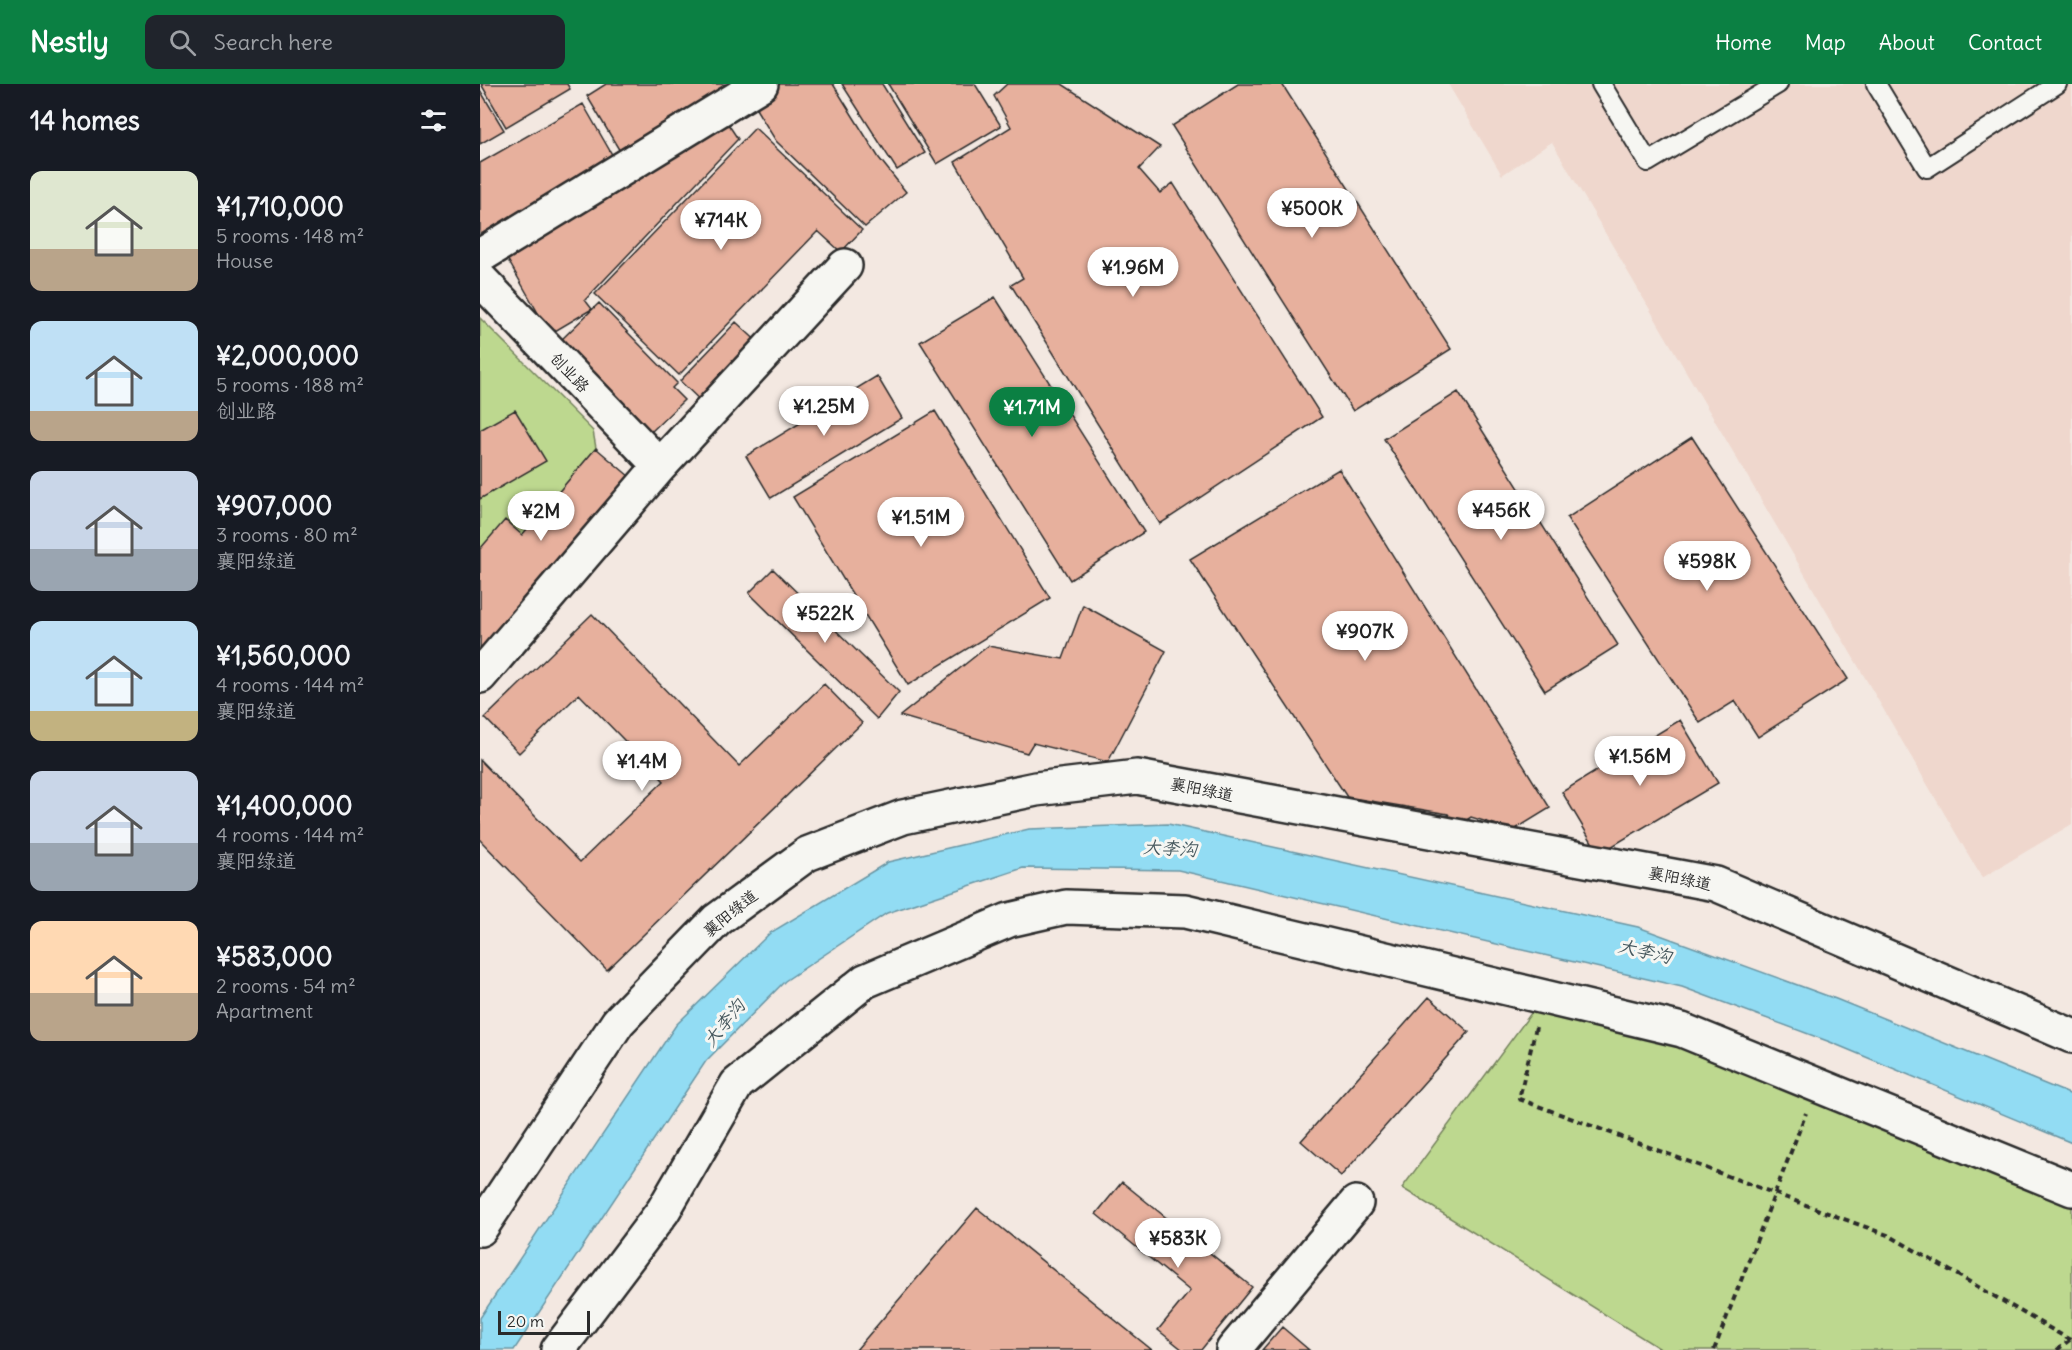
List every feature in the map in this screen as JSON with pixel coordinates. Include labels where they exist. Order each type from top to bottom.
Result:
[{"type":"street","points":[[480,256],[761,84]]},
{"type":"street","points":[[480,676],[660,466],[845,266]]},
{"type":"street","name":"创业路","points":[[480,279],[660,466]]},
{"type":"street","name":"襄阳绿道","points":[[480,1229],[618,1022],[717,920],[807,854],[903,817],[1036,789],[1137,777],[1716,884],[2072,1036]]},
{"type":"street","points":[[558,1350],[663,1211],[737,1084],[866,981],[1009,920],[1066,907],[1185,911],[1682,1030],[2072,1189]]},
{"type":"street","points":[[1233,1350],[1356,1203]]},
{"type":"lane","points":[[1601,84],[1648,162],[1778,84]]},
{"type":"lane","points":[[1876,84],[1927,168],[2056,84]]},
{"type":"path","points":[[1543,997],[1519,1099],[1890,1236],[2071,1340],[2056,1350]]},
{"type":"path","points":[[1714,1350],[1817,1085]]},
{"type":"shaded area","points":[[1448,84],[2072,84],[2072,824],[1982,878],[1552,142],[1502,175]]},
{"type":"green space","points":[[480,318],[593,431],[596,448],[522,535],[480,578]]},
{"type":"green space","points":[[1543,997],[2072,1181],[2072,1350],[1662,1350],[1402,1188]]},
{"type":"water","name":"大李沟","points":[[1168,824],[1638,927],[1836,999],[2072,1095],[2072,1143],[1830,1042],[1682,987],[1178,870],[1023,868],[887,913],[785,981],[706,1061],[514,1350],[480,1350],[480,1318],[676,1025],[770,933],[888,862],[1029,829]]},
{"type":"building","points":[[481,84],[567,84],[570,89],[506,127]]},
{"type":"building","points":[[606,84],[745,84],[624,158],[587,96]]},
{"type":"building","points":[[779,84],[833,84],[879,158],[906,192],[865,227],[776,141],[751,101]]},
{"type":"building","points":[[842,84],[882,84],[925,153],[897,170]]},
{"type":"building","points":[[888,84],[975,84],[1001,126],[937,164]]},
{"type":"building","points":[[1007,84],[1062,84],[1160,147],[1139,169],[1160,193],[1173,183],[1322,417],[1160,524],[1011,285],[1023,278],[955,162],[1011,127],[994,96]]},
{"type":"building","points":[[1238,84],[1282,84],[1451,349],[1353,411],[1172,126]]},
{"type":"building","points":[[480,90],[504,130],[480,144]]},
{"type":"building","points":[[583,104],[618,165],[480,242],[480,163]]},
{"type":"building","points":[[724,118],[738,139],[585,300],[592,309],[550,334],[504,253]]},
{"type":"building","points":[[755,128],[862,230],[841,252],[818,231],[679,375],[595,294]]},
{"type":"building","points":[[995,297],[1144,532],[1070,580],[920,342]]},
{"type":"building","points":[[599,303],[677,383],[672,388],[684,400],[649,434],[558,343]]},
{"type":"building","points":[[736,322],[763,347],[707,407],[680,381]]},
{"type":"building","points":[[877,376],[902,418],[771,498],[746,456]]},
{"type":"building","points":[[1458,392],[1618,645],[1545,691],[1384,439]]},
{"type":"building","points":[[515,410],[546,461],[480,499],[480,430]]},
{"type":"building","points":[[935,411],[1050,598],[908,685],[793,497]]},
{"type":"building","points":[[1692,437],[1848,679],[1758,737],[1735,701],[1700,723],[1567,518]]},
{"type":"building","points":[[596,448],[630,477],[480,652],[480,549],[505,520],[522,535]]},
{"type":"building","points":[[1339,469],[1550,808],[1514,830],[1471,817],[1457,826],[1448,814],[1347,797],[1190,559]]},
{"type":"building","points":[[773,569],[899,692],[877,719],[749,593]]},
{"type":"building","points":[[1083,605],[1166,651],[1108,762],[1033,743],[1027,753],[900,716],[988,646],[1063,659]]},
{"type":"building","points":[[592,614],[739,766],[824,684],[862,723],[607,970],[480,840],[480,760],[580,862],[664,781],[579,694],[519,753],[485,718]]},
{"type":"building","points":[[1680,720],[1718,783],[1599,854],[1562,792]]},
{"type":"building","points":[[1429,997],[1469,1032],[1341,1176],[1301,1141]]},
{"type":"building","points":[[1122,1182],[1252,1287],[1201,1350],[1183,1350],[1158,1330],[1190,1291],[1096,1214]]},
{"type":"building","points":[[977,1208],[1152,1350],[856,1350]]},
{"type":"building","points":[[1282,1327],[1309,1350],[1262,1350]]}]
